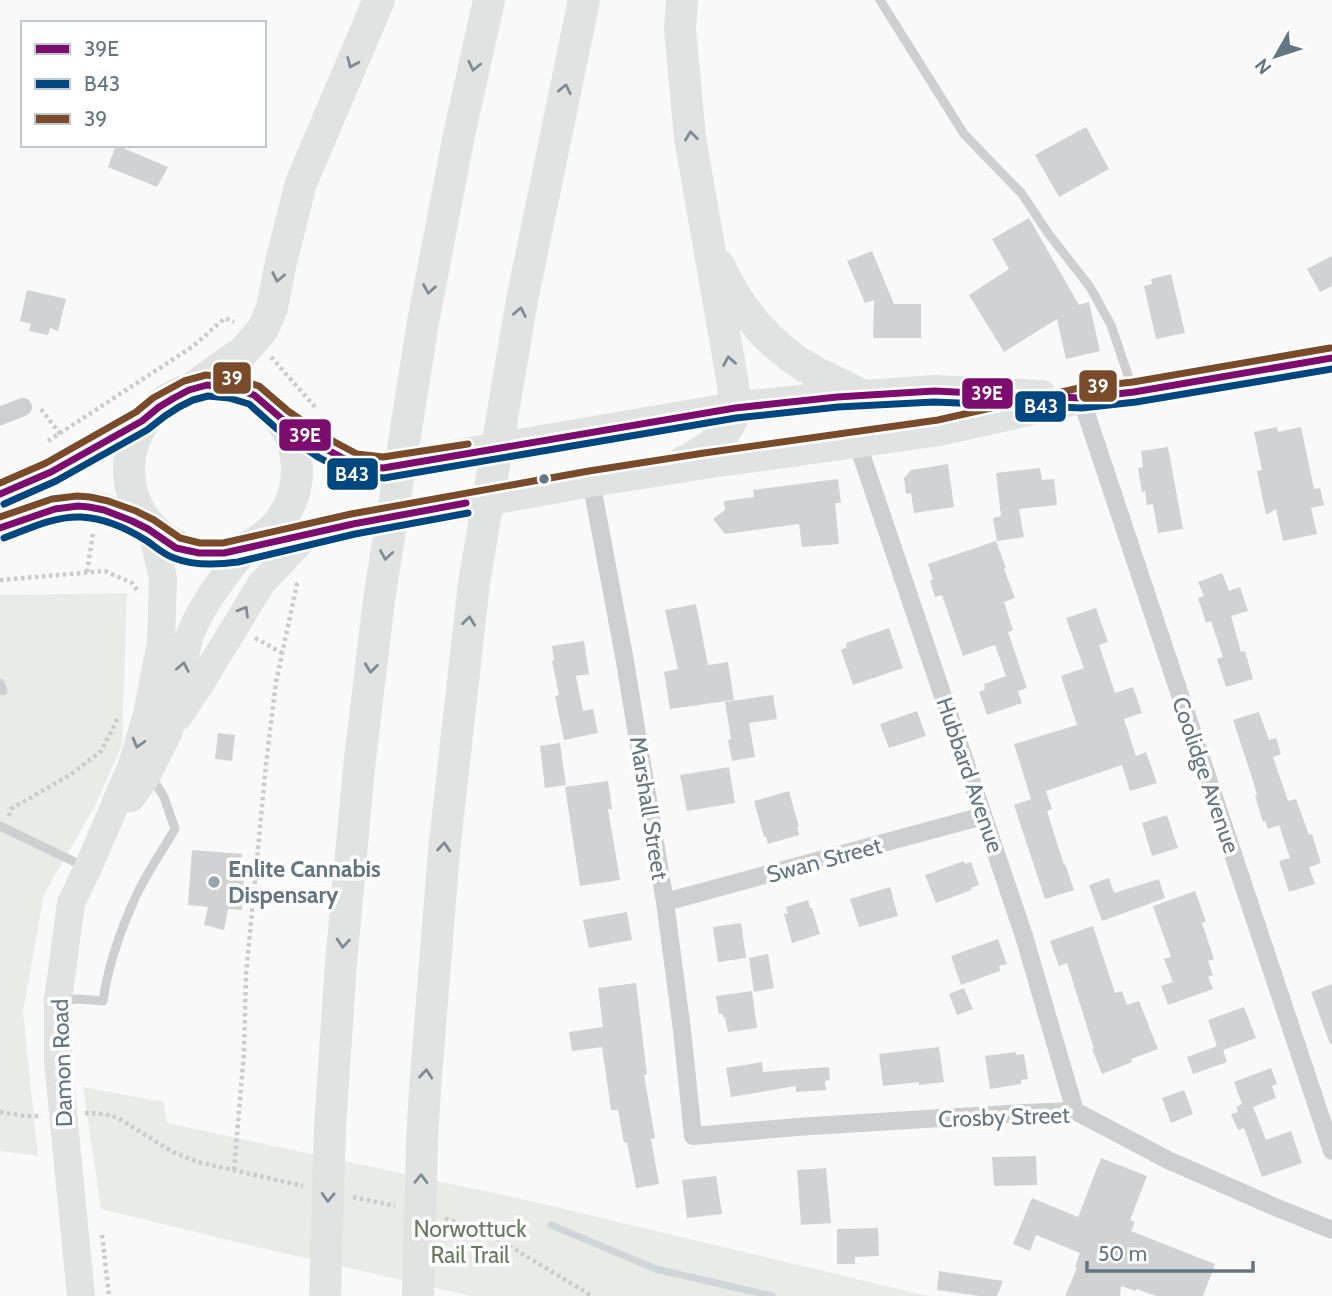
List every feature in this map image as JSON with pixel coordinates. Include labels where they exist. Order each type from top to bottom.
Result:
[{"type":"highway","points":[[0,494],[51,472],[142,421],[244,351],[263,329],[271,308],[301,183],[379,0]]},
{"type":"highway","points":[[326,1289],[330,1128],[349,866],[379,600],[445,201],[489,0]]},
{"type":"highway","points":[[418,1296],[422,1142],[445,838],[474,583],[508,379],[584,0]]},
{"type":"highway","points":[[668,468],[698,455],[715,442],[727,429],[735,408],[691,138],[680,29],[682,0]]},
{"type":"highway","points":[[707,241],[726,281],[749,316],[768,337],[785,353],[864,397]]},
{"type":"highway","points":[[0,528],[47,511],[71,506],[104,509],[152,531],[168,544],[181,549],[219,555],[353,524],[591,481],[940,430],[1081,398],[1134,392],[1332,358]]},
{"type":"highway","points":[[189,390],[207,385],[231,387],[254,395],[282,419],[324,448],[354,464],[383,468],[735,408],[837,397],[934,391],[1081,398]]},
{"type":"highway","points":[[249,549],[283,514],[294,488],[296,450],[282,419]]},
{"type":"highway","points":[[142,421],[138,427],[132,473],[138,509],[152,531]]},
{"type":"main road","name":"Damon Road","points":[[80,1296],[58,1070],[58,1000],[71,903],[132,765],[147,714],[161,642],[163,578],[152,531]]},
{"type":"main road","name":"Damon Road","points":[[102,836],[149,772],[169,731],[261,584],[306,536]]},
{"type":"main road","name":"Damon Road","points":[[169,731],[194,624],[202,607],[249,549]]},
{"type":"street","name":"Coolidge Avenue","points":[[1081,398],[1332,1151]]},
{"type":"street","points":[[0,416],[23,407]]},
{"type":"street","name":"Hubbard Avenue","points":[[857,442],[1024,936],[1075,1111]]},
{"type":"street","name":"Marshall Street","points":[[591,481],[624,656],[665,902],[693,1136]]},
{"type":"street","name":"Swan Street","points":[[665,902],[983,816]]},
{"type":"street","name":"Crosby Street","points":[[693,1136],[797,1127],[1075,1111],[1168,1160],[1332,1230]]},
{"type":"lane","points":[[880,0],[964,134],[1022,194],[1090,288],[1111,325],[1134,392]]},
{"type":"lane","points":[[58,1000],[103,1001],[106,981],[137,894],[175,829],[163,797],[149,772]]},
{"type":"lane","points":[[2,827],[88,869]]},
{"type":"path","points":[[59,433],[192,347],[225,318],[238,324]]},
{"type":"path","points":[[23,407],[43,410],[67,444]]},
{"type":"path","points":[[87,572],[94,526]]},
{"type":"path","points":[[0,580],[105,571],[132,583],[139,593],[139,603]]},
{"type":"path","points":[[234,1170],[243,1065],[246,975],[276,682],[297,584],[304,576]]},
{"type":"path","points":[[252,636],[282,653]]},
{"type":"path","points":[[2,827],[11,809],[70,775],[101,751],[121,707]]},
{"type":"path","points":[[0,1112],[24,1116]]},
{"type":"path","points":[[85,1113],[118,1118],[173,1152],[198,1162]]},
{"type":"path","points":[[450,1219],[498,1239],[592,1296]]},
{"type":"green space","points":[[127,593],[122,745],[95,806],[44,894],[23,1012],[38,1156],[0,1151],[0,595]]},
{"type":"green space","name":"Norwottuck Rail Trail","points":[[83,1087],[163,1102],[167,1123],[526,1200],[928,1296],[471,1296],[101,1209]]},
{"type":"building","points":[[1086,127],[1109,169],[1059,197],[1035,155]]},
{"type":"building","points":[[115,147],[121,147],[168,167],[157,187],[108,167]]},
{"type":"building","points":[[1029,218],[1079,305],[1089,302],[1100,351],[1066,359],[1057,319],[1004,352],[969,295],[1009,269],[992,239]]},
{"type":"building","points":[[872,251],[894,304],[921,304],[921,338],[873,338],[874,300],[865,303],[847,261]]},
{"type":"building","points":[[1332,256],[1332,286],[1320,292],[1307,269]]},
{"type":"building","points":[[1171,274],[1185,333],[1156,339],[1144,286],[1152,284],[1151,279]]},
{"type":"building","points":[[27,290],[66,299],[58,331],[50,328],[48,335],[29,331],[31,324],[20,321]]},
{"type":"building","points":[[1277,427],[1278,432],[1301,427],[1314,489],[1320,488],[1324,505],[1311,508],[1317,534],[1283,541],[1276,509],[1266,515],[1257,471],[1262,470],[1254,432]]},
{"type":"building","points":[[1168,447],[1183,529],[1158,533],[1153,504],[1147,505],[1138,468],[1143,467],[1141,451]]},
{"type":"building","points":[[948,464],[954,507],[914,513],[911,493],[906,494],[904,478],[911,470]]},
{"type":"building","points":[[1040,468],[1042,480],[1054,479],[1057,505],[1019,509],[1024,537],[997,541],[993,518],[1001,516],[996,473]]},
{"type":"building","points":[[838,479],[841,503],[835,503],[839,544],[802,547],[799,524],[725,534],[713,519],[725,510],[724,501],[754,497],[753,490]]},
{"type":"building","points":[[996,541],[1015,598],[1004,602],[1013,630],[1008,632],[1027,688],[1018,691],[1022,703],[987,715],[979,692],[985,689],[984,684],[1006,676],[995,645],[963,656],[942,595],[935,597],[928,564]]},
{"type":"building","points":[[1222,573],[1229,591],[1240,587],[1248,611],[1231,616],[1241,652],[1245,651],[1253,679],[1226,687],[1217,659],[1223,657],[1211,621],[1206,623],[1198,598],[1204,596],[1198,582]]},
{"type":"building","points":[[696,604],[708,665],[728,662],[734,700],[670,709],[664,672],[678,669],[665,610]]},
{"type":"building","points":[[1096,608],[1108,642],[1099,645],[1115,693],[1133,687],[1142,713],[1124,719],[1136,756],[1146,752],[1157,783],[1130,791],[1122,765],[1046,791],[1052,809],[1047,811],[1074,890],[1045,899],[1014,805],[1031,799],[1014,744],[1077,725],[1061,676],[1084,668],[1066,618]]},
{"type":"building","points":[[889,628],[903,668],[853,685],[841,650],[847,647],[846,643]]},
{"type":"building","points":[[584,641],[589,674],[576,676],[583,711],[593,709],[598,733],[564,740],[555,696],[559,695],[552,661],[552,646]]},
{"type":"building","points":[[773,695],[777,719],[749,723],[755,757],[732,761],[725,702]]},
{"type":"building","points":[[917,711],[926,736],[889,748],[880,724]]},
{"type":"building","points":[[1259,712],[1269,740],[1276,738],[1281,754],[1273,757],[1288,801],[1296,799],[1309,835],[1312,834],[1321,863],[1309,867],[1315,884],[1289,892],[1279,861],[1290,858],[1279,825],[1268,829],[1265,821],[1263,822],[1233,720]]},
{"type":"building","points":[[218,733],[235,735],[232,761],[215,759]]},
{"type":"building","points":[[560,743],[566,785],[545,788],[540,746]]},
{"type":"building","points":[[729,767],[735,803],[687,811],[680,775]]},
{"type":"building","points":[[608,781],[612,809],[608,809],[620,880],[580,886],[565,787]]},
{"type":"building","points":[[789,791],[799,835],[768,844],[754,801]]},
{"type":"building","points":[[1167,815],[1178,848],[1152,856],[1142,823]]},
{"type":"building","points":[[192,850],[242,854],[242,910],[228,909],[224,930],[204,925],[208,907],[188,905]]},
{"type":"building","points":[[964,861],[965,864],[971,862],[979,885],[936,903],[925,875]]},
{"type":"building","points":[[1109,878],[1114,893],[1159,879],[1165,898],[1102,921],[1089,885]]},
{"type":"building","points":[[890,887],[898,916],[859,927],[850,899]]},
{"type":"building","points":[[1195,891],[1206,921],[1202,923],[1214,959],[1208,961],[1213,975],[1208,977],[1213,989],[1168,1005],[1161,986],[1173,982],[1164,959],[1171,957],[1153,906]]},
{"type":"building","points":[[808,900],[820,934],[792,943],[784,914],[788,913],[786,907]]},
{"type":"building","points":[[627,912],[632,940],[589,948],[583,920]]},
{"type":"building","points":[[741,923],[746,958],[718,962],[713,927]]},
{"type":"building","points":[[1093,926],[1115,993],[1122,991],[1127,1005],[1139,1001],[1158,1049],[1102,1074],[1067,963],[1059,966],[1050,941]]},
{"type":"building","points":[[998,939],[1007,964],[999,966],[1000,971],[961,985],[951,956]]},
{"type":"building","points":[[768,954],[774,988],[754,992],[749,958]]},
{"type":"building","points":[[636,983],[647,1075],[644,1075],[655,1138],[651,1139],[659,1184],[636,1188],[618,1110],[611,1110],[602,1047],[572,1051],[569,1032],[603,1027],[598,988]]},
{"type":"building","points":[[1332,984],[1332,1044],[1330,1044],[1311,992]]},
{"type":"building","points":[[964,988],[973,1009],[957,1015],[949,994]]},
{"type":"building","points":[[752,991],[757,1028],[728,1032],[725,1017],[719,1014],[716,996]]},
{"type":"building","points":[[1244,1007],[1256,1038],[1223,1050],[1227,1062],[1193,1074],[1187,1057],[1217,1046],[1208,1020]]},
{"type":"building","points":[[939,1047],[944,1082],[883,1086],[879,1054]]},
{"type":"building","points":[[1016,1052],[1016,1055],[1024,1054],[1028,1079],[1021,1080],[1021,1084],[990,1089],[985,1056]]},
{"type":"building","points":[[762,1062],[763,1072],[829,1067],[830,1080],[825,1081],[826,1090],[796,1092],[796,1086],[731,1097],[726,1068]]},
{"type":"building","points":[[1271,1068],[1277,1084],[1272,1086],[1276,1098],[1253,1107],[1266,1140],[1291,1131],[1302,1163],[1262,1177],[1244,1128],[1238,1130],[1231,1114],[1238,1112],[1236,1107],[1242,1104],[1234,1082]]},
{"type":"building","points":[[1184,1090],[1193,1114],[1171,1123],[1162,1098]]},
{"type":"building","points":[[1036,1156],[1037,1185],[994,1186],[992,1157]]},
{"type":"building","points":[[1101,1158],[1147,1176],[1130,1220],[1135,1222],[1131,1231],[1215,1264],[1203,1296],[1156,1296],[1121,1286],[1120,1296],[1065,1296],[1077,1268],[1075,1267],[1080,1253],[1036,1235],[1030,1251],[1013,1244],[1032,1198],[1078,1217]]},
{"type":"building","points":[[826,1168],[831,1223],[801,1225],[797,1170]]},
{"type":"building","points":[[716,1176],[722,1214],[687,1218],[682,1180]]},
{"type":"building","points":[[878,1228],[879,1256],[855,1257],[855,1264],[837,1264],[837,1229]]},
{"type":"building","points":[[939,1271],[1003,1281],[997,1296],[937,1290]]},
{"type":"waterway","points":[[551,1225],[656,1269],[772,1296]]},
{"type":"transit line","name":"39","points":[[0,517],[52,499],[90,497],[136,511],[180,538],[200,543],[223,543],[351,514],[589,471],[938,420],[1079,388],[1133,382],[1330,348]]},
{"type":"transit line","name":"39E","points":[[0,494],[51,472],[142,421],[174,398],[207,385],[254,395],[282,419],[324,448],[354,464],[383,468],[735,408],[837,397],[934,391],[1081,398],[1134,392],[1332,358]]},
{"type":"transit line","name":"B43","points":[[4,504],[56,481],[147,430],[179,407],[208,396],[249,404],[276,428],[318,457],[350,474],[384,478],[736,418],[838,407],[934,402],[1082,408],[1136,402],[1332,369]]},
{"type":"transit line","name":"39","points":[[0,483],[46,463],[136,412],[153,398],[184,381],[206,375],[233,378],[259,386],[288,411],[357,454],[383,457],[468,444]]},
{"type":"transit line","name":"39E","points":[[0,528],[55,509],[89,507],[132,521],[176,548],[199,553],[224,553],[353,524],[466,503]]},
{"type":"transit line","name":"B43","points":[[4,538],[51,521],[81,517],[124,528],[182,561],[222,564],[355,534],[468,513]]},
{"type":"place","name":"Enlite Cannabis Dispensary","points":[[214,882]]}]
